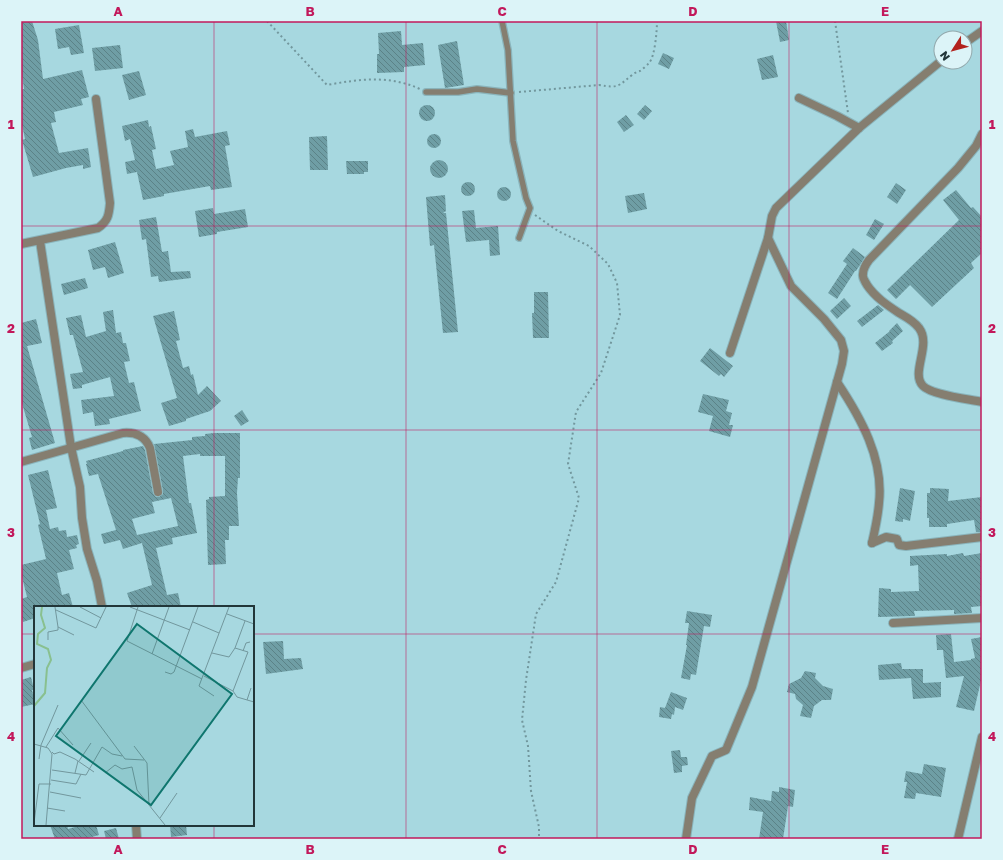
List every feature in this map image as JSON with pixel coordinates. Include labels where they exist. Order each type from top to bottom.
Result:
[{"type":"street","points":[[973,37],[982,31]]},
{"type":"street","points":[[730,353],[768,238],[772,216],[776,208],[859,128],[933,68]]},
{"type":"street","points":[[799,98],[859,128]]},
{"type":"street","points":[[21,243],[40,241],[98,228],[106,222],[109,216],[110,203],[96,99]]},
{"type":"street","points":[[982,134],[976,146],[958,168],[869,260],[863,270],[863,278],[872,292],[887,305],[911,320],[922,333],[924,347],[918,377],[922,385],[928,390],[982,402]]},
{"type":"street","points":[[686,839],[692,798],[712,756],[726,750],[752,687],[837,382],[844,351],[841,340],[824,319],[791,286],[768,238]]},
{"type":"street","points":[[40,241],[71,447],[80,487],[82,518],[87,549],[97,581],[102,606]]},
{"type":"street","points":[[837,382],[859,418],[875,457],[880,485],[879,502],[872,543],[886,537],[897,540],[899,545],[906,546],[982,538]]},
{"type":"street","points":[[21,462],[123,433],[137,434],[147,442],[150,448],[158,492]]},
{"type":"street","points":[[893,623],[982,618]]},
{"type":"street","points":[[21,668],[34,664]]},
{"type":"street","points":[[958,839],[982,737]]},
{"type":"street","points":[[136,826],[137,839]]},
{"type":"lane","points":[[502,21],[508,50],[513,141],[526,198],[530,208],[520,238]]},
{"type":"lane","points":[[426,92],[458,92],[478,89],[511,93]]},
{"type":"path","points":[[267,21],[327,85],[354,80],[386,80],[406,83],[426,92]]},
{"type":"path","points":[[511,93],[593,85],[619,86],[651,61],[656,41],[655,36],[657,21]]},
{"type":"path","points":[[835,21],[844,77],[849,118],[848,122]]},
{"type":"path","points":[[532,213],[558,231],[589,246],[608,264],[617,283],[620,315],[601,373],[576,412],[568,464],[579,498],[556,582],[536,614],[526,680],[522,720],[528,746],[531,791],[539,828],[539,839]]},
{"type":"building","points":[[21,21],[32,21],[38,40],[43,79],[82,70],[89,97],[81,99],[83,105],[54,112],[56,122],[51,123],[59,153],[88,148],[91,167],[83,169],[83,165],[33,177],[22,140],[25,139],[21,120],[21,90],[24,89],[21,68]]},
{"type":"building","points":[[776,21],[786,21],[789,40],[780,42]]},
{"type":"building","points":[[79,25],[84,53],[71,55],[69,47],[58,49],[55,29]]},
{"type":"building","points":[[401,31],[402,45],[423,43],[425,65],[404,67],[404,72],[377,73],[377,54],[379,54],[378,33]]},
{"type":"building","points":[[457,41],[464,85],[445,88],[438,45]]},
{"type":"building","points":[[120,45],[123,68],[95,71],[92,48]]},
{"type":"building","points":[[663,53],[674,58],[669,69],[658,64]]},
{"type":"building","points":[[773,55],[778,77],[762,80],[757,59]]},
{"type":"building","points":[[139,71],[146,95],[129,100],[122,75]]},
{"type":"building","points":[[424,105],[430,105],[435,110],[433,119],[430,121],[424,121],[419,116],[419,110]]},
{"type":"building","points":[[645,105],[652,111],[644,120],[637,114]]},
{"type":"building","points":[[626,115],[634,125],[624,132],[617,122]]},
{"type":"building","points":[[148,120],[149,127],[151,126],[156,149],[152,150],[156,169],[174,165],[170,151],[188,147],[185,131],[193,129],[195,137],[227,131],[230,145],[225,146],[232,187],[211,190],[210,186],[164,194],[164,196],[143,200],[137,172],[127,174],[125,162],[135,160],[130,139],[125,141],[122,126]]},
{"type":"building","points":[[431,134],[437,134],[441,138],[441,144],[437,148],[431,148],[427,144],[427,138]]},
{"type":"building","points":[[327,136],[328,170],[310,170],[309,137]]},
{"type":"building","points":[[439,160],[445,163],[448,169],[445,175],[439,178],[433,175],[430,169],[433,163]]},
{"type":"building","points":[[346,161],[368,161],[368,172],[364,172],[364,174],[347,174]]},
{"type":"building","points":[[468,182],[473,184],[475,189],[473,194],[468,196],[463,194],[461,189],[463,184]]},
{"type":"building","points":[[896,183],[906,190],[897,204],[887,197]]},
{"type":"building","points":[[504,187],[509,189],[511,194],[509,199],[504,201],[499,199],[497,194],[499,189]]},
{"type":"building","points":[[956,190],[971,208],[973,207],[982,217],[982,253],[971,263],[974,268],[932,307],[910,285],[896,299],[887,290],[959,220],[943,200]]},
{"type":"building","points":[[644,193],[647,209],[628,213],[625,196]]},
{"type":"building","points":[[445,195],[446,211],[443,213],[446,213],[458,332],[443,333],[434,245],[430,246],[426,197]]},
{"type":"building","points":[[213,208],[214,214],[245,209],[248,227],[217,232],[217,234],[199,237],[195,211]]},
{"type":"building","points":[[474,210],[476,228],[498,226],[500,255],[490,256],[489,240],[466,242],[462,211]]},
{"type":"building","points":[[156,217],[162,252],[168,251],[171,272],[190,271],[191,278],[159,282],[158,276],[151,277],[146,239],[142,240],[139,220]]},
{"type":"building","points":[[875,219],[884,224],[874,240],[866,235]]},
{"type":"building","points":[[115,242],[124,273],[108,278],[105,267],[93,270],[88,250]]},
{"type":"building","points":[[853,248],[865,257],[837,299],[828,293],[847,264],[843,261]]},
{"type":"building","points":[[85,278],[88,288],[64,295],[61,284]]},
{"type":"building","points":[[534,292],[548,292],[549,338],[533,338],[532,313],[534,313]]},
{"type":"building","points":[[844,298],[851,306],[837,319],[830,311]]},
{"type":"building","points":[[878,305],[884,310],[862,327],[857,321]]},
{"type":"building","points":[[113,310],[116,333],[121,332],[123,343],[126,343],[130,361],[124,362],[129,383],[134,382],[141,411],[109,419],[110,424],[95,426],[93,412],[83,414],[81,400],[114,396],[110,377],[82,385],[82,388],[73,389],[70,374],[83,372],[73,335],[70,335],[66,318],[81,315],[86,337],[106,331],[103,312]]},
{"type":"building","points":[[174,311],[180,340],[176,341],[183,368],[189,366],[191,375],[193,374],[198,395],[207,386],[221,401],[210,411],[169,426],[161,403],[177,398],[153,316]]},
{"type":"building","points":[[36,319],[42,343],[27,346],[55,443],[32,450],[29,438],[32,437],[21,400],[21,323]]},
{"type":"building","points":[[897,323],[903,331],[892,341],[893,343],[882,351],[875,343],[890,331]]},
{"type":"building","points":[[710,348],[733,366],[724,377],[721,374],[719,376],[700,361]]},
{"type":"building","points":[[703,394],[729,400],[726,411],[732,413],[729,425],[733,425],[730,437],[709,431],[713,416],[698,412]]},
{"type":"building","points":[[242,410],[249,421],[241,426],[234,416]]},
{"type":"building","points":[[214,433],[240,433],[240,478],[238,478],[237,493],[239,526],[229,526],[229,540],[225,540],[226,564],[208,565],[206,500],[209,499],[209,497],[225,496],[225,456],[200,456],[200,454],[183,456],[189,503],[191,503],[197,533],[172,538],[173,544],[156,548],[167,595],[178,593],[181,606],[132,606],[127,593],[152,585],[142,543],[123,549],[120,540],[104,544],[101,534],[116,530],[98,474],[89,476],[86,461],[123,450],[143,446],[153,493],[156,497],[159,497],[163,494],[163,491],[154,444],[192,440],[192,437],[205,436],[205,434]],"holes":[[[171,498],[178,526],[137,535],[132,519],[155,513],[152,502]]]},
{"type":"building","points":[[48,470],[57,508],[46,510],[50,529],[58,527],[59,531],[66,530],[67,537],[77,535],[79,544],[76,545],[77,548],[69,550],[74,569],[57,573],[62,595],[69,593],[73,606],[34,606],[34,618],[23,622],[21,615],[21,599],[27,597],[21,573],[21,565],[46,559],[38,525],[40,524],[28,475]]},
{"type":"building","points":[[900,488],[915,491],[910,521],[903,519],[903,522],[895,521]]},
{"type":"building","points":[[930,488],[949,489],[948,501],[982,497],[982,532],[976,532],[974,520],[947,524],[947,527],[929,527],[929,518],[927,518],[927,493],[930,493]]},
{"type":"building","points":[[963,553],[964,556],[982,553],[982,606],[971,607],[972,613],[954,614],[954,610],[914,611],[915,616],[878,617],[879,588],[891,589],[891,592],[919,591],[918,565],[910,566],[910,556],[947,554],[947,556]]},
{"type":"building","points":[[687,611],[712,615],[710,627],[704,626],[696,675],[691,674],[690,680],[681,678],[689,623],[685,623]]},
{"type":"building","points":[[951,634],[954,662],[971,660],[975,658],[971,639],[982,637],[982,676],[974,711],[956,707],[964,676],[946,678],[943,650],[937,650],[936,635]]},
{"type":"building","points":[[283,641],[284,659],[301,658],[303,669],[266,674],[263,642]]},
{"type":"building","points":[[901,663],[902,669],[923,669],[923,683],[941,682],[941,697],[913,699],[911,678],[879,680],[878,665]]},
{"type":"building","points":[[805,671],[816,673],[815,678],[823,686],[833,689],[831,700],[822,700],[814,706],[811,718],[800,716],[803,705],[796,699],[795,694],[787,692],[789,684],[801,678]]},
{"type":"building","points":[[31,677],[34,690],[32,690],[34,704],[21,707],[21,680]]},
{"type":"building","points":[[671,692],[687,698],[683,710],[675,707],[674,715],[672,714],[671,719],[659,717],[660,707],[665,708]]},
{"type":"building","points":[[680,750],[681,757],[687,757],[688,765],[682,766],[682,772],[674,773],[671,751]]},
{"type":"building","points":[[924,764],[946,768],[941,797],[916,793],[915,799],[904,798],[907,782],[904,782],[906,771],[922,774]]},
{"type":"building","points":[[779,787],[795,790],[793,807],[788,806],[783,839],[759,839],[763,812],[749,810],[750,797],[771,801],[772,791],[779,792]]},
{"type":"building","points":[[50,826],[67,826],[68,829],[78,826],[96,826],[99,835],[85,839],[55,839]]},
{"type":"building","points":[[170,826],[186,826],[187,835],[171,837]]},
{"type":"building","points":[[116,828],[119,839],[106,839],[104,831]]}]
